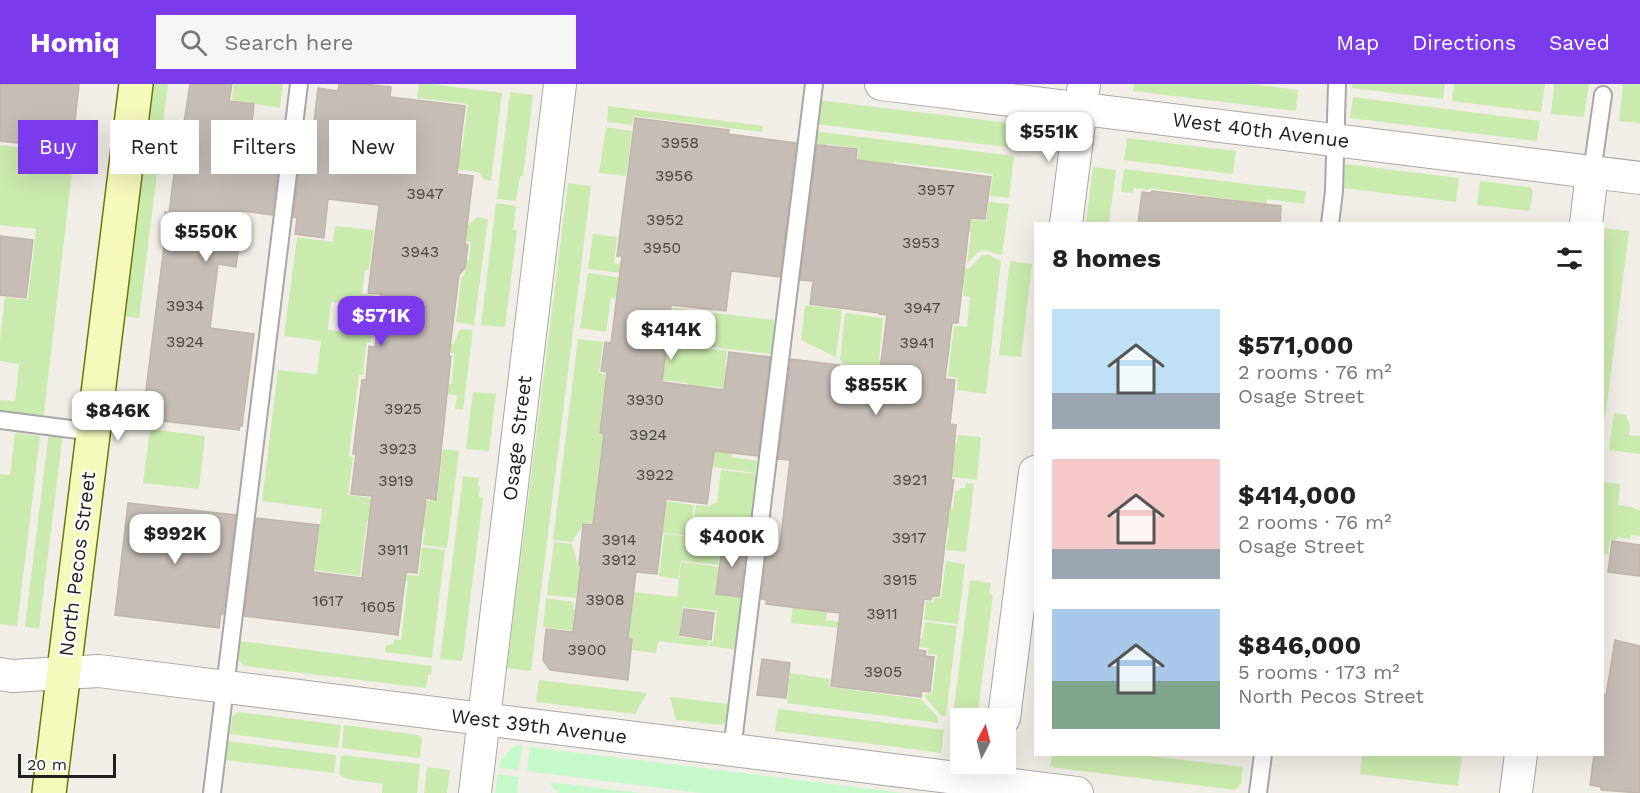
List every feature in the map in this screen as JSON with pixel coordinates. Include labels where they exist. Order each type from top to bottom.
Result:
[{"type":"main road","name":"North Pecos Street","points":[[49,793],[136,84]]},
{"type":"street","name":"Osage Street","points":[[475,793],[560,84]]},
{"type":"street","name":"West 40th Avenue","points":[[881,84],[1082,96],[1335,140],[1640,178]]},
{"type":"street","points":[[1066,222],[1082,96]]},
{"type":"street","points":[[1586,222],[1592,172]]},
{"type":"street","points":[[1005,708],[1034,480]]},
{"type":"street","name":"West 39th Avenue","points":[[0,674],[12,676],[99,671],[732,750],[996,780],[1077,793]]},
{"type":"street","points":[[1516,793],[1521,756]]},
{"type":"lane","points":[[212,793],[299,84]]},
{"type":"lane","points":[[732,750],[814,84]]},
{"type":"lane","points":[[1330,222],[1334,191],[1337,84]]},
{"type":"lane","points":[[1592,172],[1603,95]]},
{"type":"lane","points":[[0,420],[94,432]]},
{"type":"lane","points":[[1258,793],[1263,756]]},
{"type":"green space","points":[[154,84],[168,84],[164,120],[150,120]]},
{"type":"green space","points":[[234,84],[283,84],[280,108],[232,100]]},
{"type":"green space","points":[[419,84],[502,93],[491,181],[485,180],[478,172],[427,166],[449,148],[462,149],[468,104],[417,98]]},
{"type":"green space","points":[[1134,84],[1251,84],[1298,90],[1296,111],[1133,91]]},
{"type":"green space","points":[[1352,84],[1445,84],[1443,99],[1352,88]]},
{"type":"green space","points":[[1454,84],[1545,84],[1541,112],[1452,101]]},
{"type":"green space","points":[[1554,84],[1589,84],[1584,117],[1551,114]]},
{"type":"green space","points":[[1622,84],[1640,84],[1640,123],[1619,121]]},
{"type":"green space","points":[[510,92],[533,95],[523,176],[520,176],[516,201],[497,199]]},
{"type":"green space","points":[[1353,97],[1540,121],[1537,141],[1350,118]]},
{"type":"green space","points":[[817,100],[1019,124],[1016,148],[815,124]]},
{"type":"green space","points":[[608,106],[763,126],[762,132],[634,116],[632,125],[607,122]]},
{"type":"green space","points":[[606,127],[632,131],[626,176],[599,173]]},
{"type":"green space","points":[[813,131],[1014,156],[1009,198],[990,196],[993,174],[894,162],[892,177],[856,172],[859,148],[827,144],[822,180],[808,178]]},
{"type":"green space","points":[[1127,138],[1236,151],[1233,174],[1124,160]]},
{"type":"green space","points":[[0,145],[18,147],[18,174],[72,174],[43,422],[0,417],[0,400],[15,401],[19,364],[0,361],[5,297],[28,300],[36,229],[0,225]]},
{"type":"green space","points":[[1345,164],[1459,178],[1456,202],[1342,188]]},
{"type":"green space","points":[[1093,167],[1116,170],[1109,222],[1086,222]]},
{"type":"green space","points":[[1124,169],[1306,191],[1304,204],[1267,199],[1265,217],[1252,202],[1149,188],[1149,190],[1134,188],[1133,193],[1121,192]]},
{"type":"green space","points":[[143,174],[157,174],[139,318],[125,316]]},
{"type":"green space","points":[[1480,181],[1530,187],[1533,191],[1530,211],[1477,205]]},
{"type":"green space","points":[[568,183],[591,186],[531,671],[507,668]]},
{"type":"green space","points":[[989,202],[1009,204],[1002,255],[981,250],[967,263],[971,232],[932,227],[934,215],[986,221]]},
{"type":"green space","points":[[496,203],[516,206],[513,230],[517,230],[505,327],[481,325]]},
{"type":"green space","points":[[379,215],[469,225],[477,217],[488,219],[474,325],[456,322],[461,279],[465,273],[466,260],[469,260],[471,242],[377,231]]},
{"type":"green space","points":[[335,226],[374,230],[369,270],[365,270],[362,294],[396,298],[394,309],[331,302],[328,330],[371,335],[370,343],[366,346],[363,375],[359,375],[349,456],[353,457],[348,495],[426,505],[427,500],[437,501],[441,465],[435,464],[436,457],[442,457],[443,449],[459,451],[447,548],[423,545],[425,528],[367,521],[360,576],[314,570],[322,509],[262,501],[278,370],[317,374],[321,341],[284,336],[297,237],[333,242]]},
{"type":"green space","points":[[1605,228],[1629,231],[1605,418],[1604,418]]},
{"type":"green space","points":[[593,234],[617,237],[614,263],[639,266],[638,275],[588,269]]},
{"type":"green space","points":[[982,255],[989,255],[1001,261],[986,394],[957,390],[958,378],[948,376],[954,326],[967,327],[970,297],[963,296],[964,285],[872,274],[870,257],[969,269]]},
{"type":"green space","points":[[1010,261],[1032,264],[1021,357],[999,355]]},
{"type":"green space","points":[[588,273],[636,280],[633,300],[611,298],[606,332],[580,328]]},
{"type":"green space","points":[[805,305],[842,310],[836,357],[801,340]]},
{"type":"green space","points":[[673,308],[775,320],[771,354],[669,342]]},
{"type":"green space","points":[[845,313],[883,318],[879,360],[945,368],[849,381],[850,365],[840,360]]},
{"type":"green space","points":[[460,329],[473,330],[463,410],[455,409],[457,395],[442,393],[442,389],[452,383],[454,353],[446,352],[447,344],[454,344]]},
{"type":"green space","points":[[578,339],[603,342],[599,373],[606,374],[599,434],[654,452],[602,446],[597,484],[658,492],[657,500],[694,505],[690,536],[584,523],[572,542],[553,540]]},
{"type":"green space","points":[[667,343],[727,351],[725,367],[732,368],[760,392],[708,386],[706,401],[687,399],[688,383],[662,380]]},
{"type":"green space","points":[[709,387],[730,390],[727,409],[764,414],[762,428],[736,425],[732,457],[757,461],[755,473],[713,467],[713,464],[665,458],[706,407]]},
{"type":"green space","points":[[473,392],[496,394],[489,451],[466,449]]},
{"type":"green space","points":[[1614,413],[1626,415],[1630,426],[1629,435],[1640,436],[1640,454],[1609,450]]},
{"type":"green space","points":[[150,429],[205,436],[199,489],[143,483]]},
{"type":"green space","points":[[49,431],[63,433],[39,629],[25,627]]},
{"type":"green space","points":[[15,433],[40,436],[17,626],[0,624],[0,474],[10,475]]},
{"type":"green space","points":[[958,435],[981,437],[977,480],[927,474],[951,442],[957,443]]},
{"type":"green space","points":[[721,470],[757,474],[749,539],[722,536],[718,565],[681,561],[678,579],[659,576],[664,534],[691,537],[696,505],[709,506],[717,502]]},
{"type":"green space","points":[[463,476],[479,478],[479,497],[483,498],[461,661],[440,659]]},
{"type":"green space","points":[[1604,482],[1620,484],[1618,505],[1640,510],[1640,536],[1631,535],[1630,539],[1618,537],[1617,540],[1610,539],[1608,554],[1604,554]]},
{"type":"green space","points":[[966,483],[974,484],[966,552],[946,550],[949,528],[941,527],[943,509],[953,509],[955,491],[965,488]]},
{"type":"green space","points":[[554,542],[572,544],[578,566],[595,568],[593,584],[578,582],[576,598],[547,595]]},
{"type":"green space","points":[[422,547],[445,550],[432,658],[385,652],[386,645],[393,645],[394,639],[401,640],[408,581],[364,576],[364,570],[419,576]]},
{"type":"green space","points":[[946,561],[965,564],[958,624],[924,620],[926,601],[933,602],[934,598],[941,598]]},
{"type":"green space","points":[[681,562],[719,567],[716,594],[743,598],[736,650],[708,646],[709,642],[713,642],[717,611],[683,607],[679,637],[708,640],[707,647],[658,641],[656,653],[632,650],[633,638],[629,637],[634,592],[677,597]]},
{"type":"green space","points":[[970,580],[991,583],[989,594],[993,595],[978,708],[954,708]]},
{"type":"green space","points":[[833,588],[830,613],[827,613],[826,620],[842,622],[841,628],[791,623],[793,606]]},
{"type":"green space","points":[[546,598],[574,602],[573,609],[582,611],[627,637],[543,627]]},
{"type":"green space","points":[[925,622],[957,626],[946,716],[941,716],[925,697],[925,694],[932,694],[937,655],[928,654],[928,648],[843,638],[844,629],[922,639]]},
{"type":"green space","points":[[240,641],[432,666],[431,675],[428,675],[426,688],[244,666],[238,659]]},
{"type":"green space","points":[[790,673],[830,679],[829,687],[921,699],[938,717],[938,723],[787,703]]},
{"type":"green space","points":[[539,680],[647,693],[635,714],[536,702]]},
{"type":"green space","points":[[670,697],[729,704],[727,720],[723,725],[676,720]]},
{"type":"green space","points":[[778,709],[944,730],[941,753],[775,731]]},
{"type":"green space","points":[[238,712],[341,725],[338,748],[230,734],[232,717]]},
{"type":"green space","points":[[344,725],[418,735],[422,738],[420,758],[342,748]]},
{"type":"green space","points":[[227,741],[336,755],[334,773],[225,760]]},
{"type":"green space","points":[[515,745],[522,746],[519,770],[499,768],[501,760]]},
{"type":"green space","points":[[530,747],[903,793],[701,793],[527,771]]},
{"type":"green space","points":[[341,755],[420,764],[417,793],[382,793],[383,784],[346,779],[339,774]]},
{"type":"green space","points":[[1052,756],[1150,756],[1243,767],[1241,784],[1235,790],[1050,767]]},
{"type":"green space","points":[[1362,756],[1462,756],[1458,786],[1360,774]]},
{"type":"green space","points":[[427,767],[450,770],[447,793],[424,793]]},
{"type":"green space","points":[[498,774],[519,777],[517,793],[495,793]]},
{"type":"green space","points":[[548,782],[640,793],[558,793]]},
{"type":"building","points":[[0,84],[79,84],[75,120],[18,120],[18,143],[0,141]]},
{"type":"building","points":[[190,84],[232,84],[229,101],[254,104],[252,120],[211,120],[211,174],[277,174],[272,215],[243,211],[236,267],[218,264],[210,328],[254,334],[242,426],[240,425],[239,430],[146,419],[146,415],[143,415],[165,238],[165,212],[169,213],[174,174],[199,174],[199,120],[184,120]]},
{"type":"building","points":[[339,84],[391,87],[390,97],[465,106],[457,174],[473,176],[465,244],[468,245],[465,268],[459,275],[449,356],[451,356],[436,500],[426,498],[417,573],[406,572],[398,635],[244,616],[256,518],[319,525],[313,572],[362,578],[372,496],[351,494],[356,454],[353,454],[362,380],[366,380],[369,346],[375,347],[381,294],[368,293],[379,205],[328,199],[324,238],[295,234],[297,218],[293,217],[299,174],[317,174],[317,120],[314,120],[318,88],[338,91]]},
{"type":"building","points":[[635,118],[729,130],[728,134],[796,143],[780,277],[731,271],[726,311],[671,305],[662,382],[724,390],[729,352],[770,357],[758,456],[714,451],[707,504],[666,499],[657,574],[636,572],[628,638],[632,639],[628,680],[550,670],[543,660],[546,629],[573,632],[581,566],[579,565],[583,524],[593,525],[604,434],[600,433],[607,372],[601,371],[605,342],[611,343],[622,256],[617,256]]},
{"type":"building","points":[[817,145],[857,149],[856,160],[991,177],[985,219],[970,218],[958,323],[952,323],[945,379],[955,380],[950,424],[956,425],[951,480],[954,480],[939,596],[932,596],[931,600],[924,599],[918,650],[926,651],[925,656],[934,657],[930,692],[922,691],[921,697],[831,686],[840,613],[766,604],[767,600],[761,599],[768,544],[780,545],[790,460],[778,459],[791,359],[880,370],[887,315],[810,304],[813,281],[800,280]]},
{"type":"building","points":[[1152,191],[1281,206],[1280,222],[1138,222],[1142,192],[1151,193]]},
{"type":"building","points":[[0,236],[33,240],[26,298],[0,295]]},
{"type":"building","points":[[128,503],[236,515],[223,614],[221,613],[219,628],[115,615]]},
{"type":"building","points":[[723,538],[747,541],[740,597],[716,594]]},
{"type":"building","points":[[1612,541],[1640,545],[1640,576],[1608,572]]},
{"type":"building","points":[[684,609],[714,613],[711,640],[680,635]]},
{"type":"building","points":[[1615,640],[1640,646],[1640,793],[1601,790],[1601,787],[1590,785],[1594,756],[1604,756],[1604,694],[1606,695]]},
{"type":"building","points":[[762,659],[790,663],[786,698],[757,695]]}]
